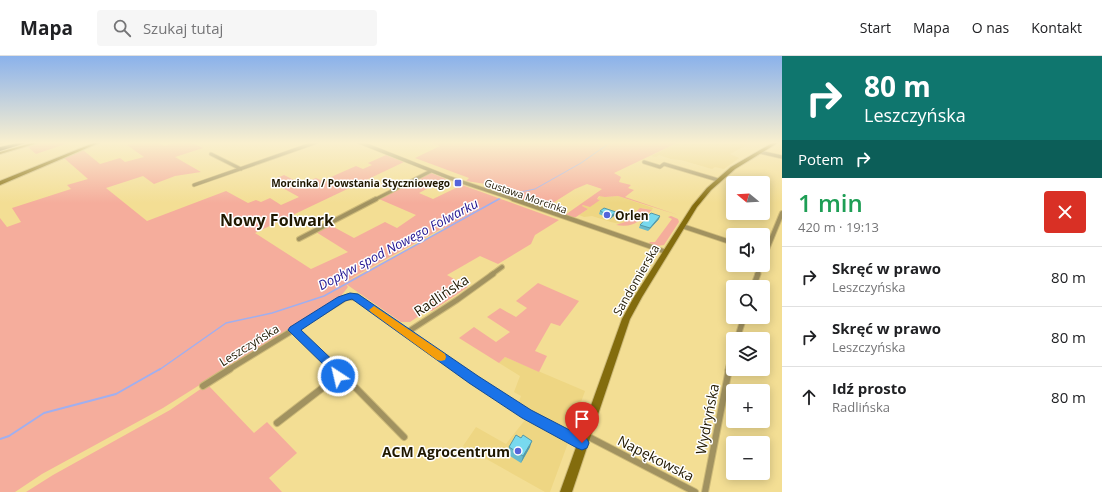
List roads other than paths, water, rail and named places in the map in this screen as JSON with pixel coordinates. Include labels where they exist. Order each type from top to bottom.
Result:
[{"type":"street","points":[[0,183],[50,162]]},
{"type":"street","points":[[227,162],[240,169]]},
{"type":"street","points":[[194,185],[259,162]]},
{"type":"street","name":"Gustawa Morcinka","points":[[410,162],[666,252]]},
{"type":"street","points":[[645,162],[660,167],[664,164],[718,180]]},
{"type":"street","name":"Sandomierska","points":[[566,492],[626,319],[638,297],[699,200],[718,180],[743,162]]},
{"type":"street","points":[[299,239],[431,171]]},
{"type":"street","points":[[770,240],[782,213]]},
{"type":"street","points":[[682,226],[726,241]]},
{"type":"street","name":"Radlińska","points":[[406,333],[453,303],[502,267]]},
{"type":"street","name":"Leszczyńska","points":[[203,386],[342,299],[350,296],[358,298],[406,333]]},
{"type":"street","points":[[294,330],[338,372],[338,376],[354,386],[404,436]]},
{"type":"street","points":[[406,333],[473,380],[526,414],[584,439]]},
{"type":"street","points":[[277,423],[338,376]]},
{"type":"street","name":"Wydryńska","points":[[705,492],[727,376]]},
{"type":"street","name":"Napękowska","points":[[584,439],[695,492]]},
{"type":"waterway","name":"Dopływ spod Nowego Folwarku","points":[[506,195],[535,189],[582,162]]},
{"type":"waterway","name":"Dopływ spod Nowego Folwarku","points":[[159,370],[226,323],[272,313],[324,296],[497,200]]},
{"type":"waterway","name":"Dopływ spod Nowego Folwarku","points":[[0,439],[9,436],[44,413],[116,394],[160,369]]},
{"type":"place","name":"Morcinka / Powstania Styczniowego","points":[[458,183]]},
{"type":"place","name":"Orlen","points":[[607,215]]},
{"type":"place","name":"ACM Agrocentrum","points":[[518,451]]},
{"type":"district","name":"Nowy Folwark","points":[[277,220]]}]
